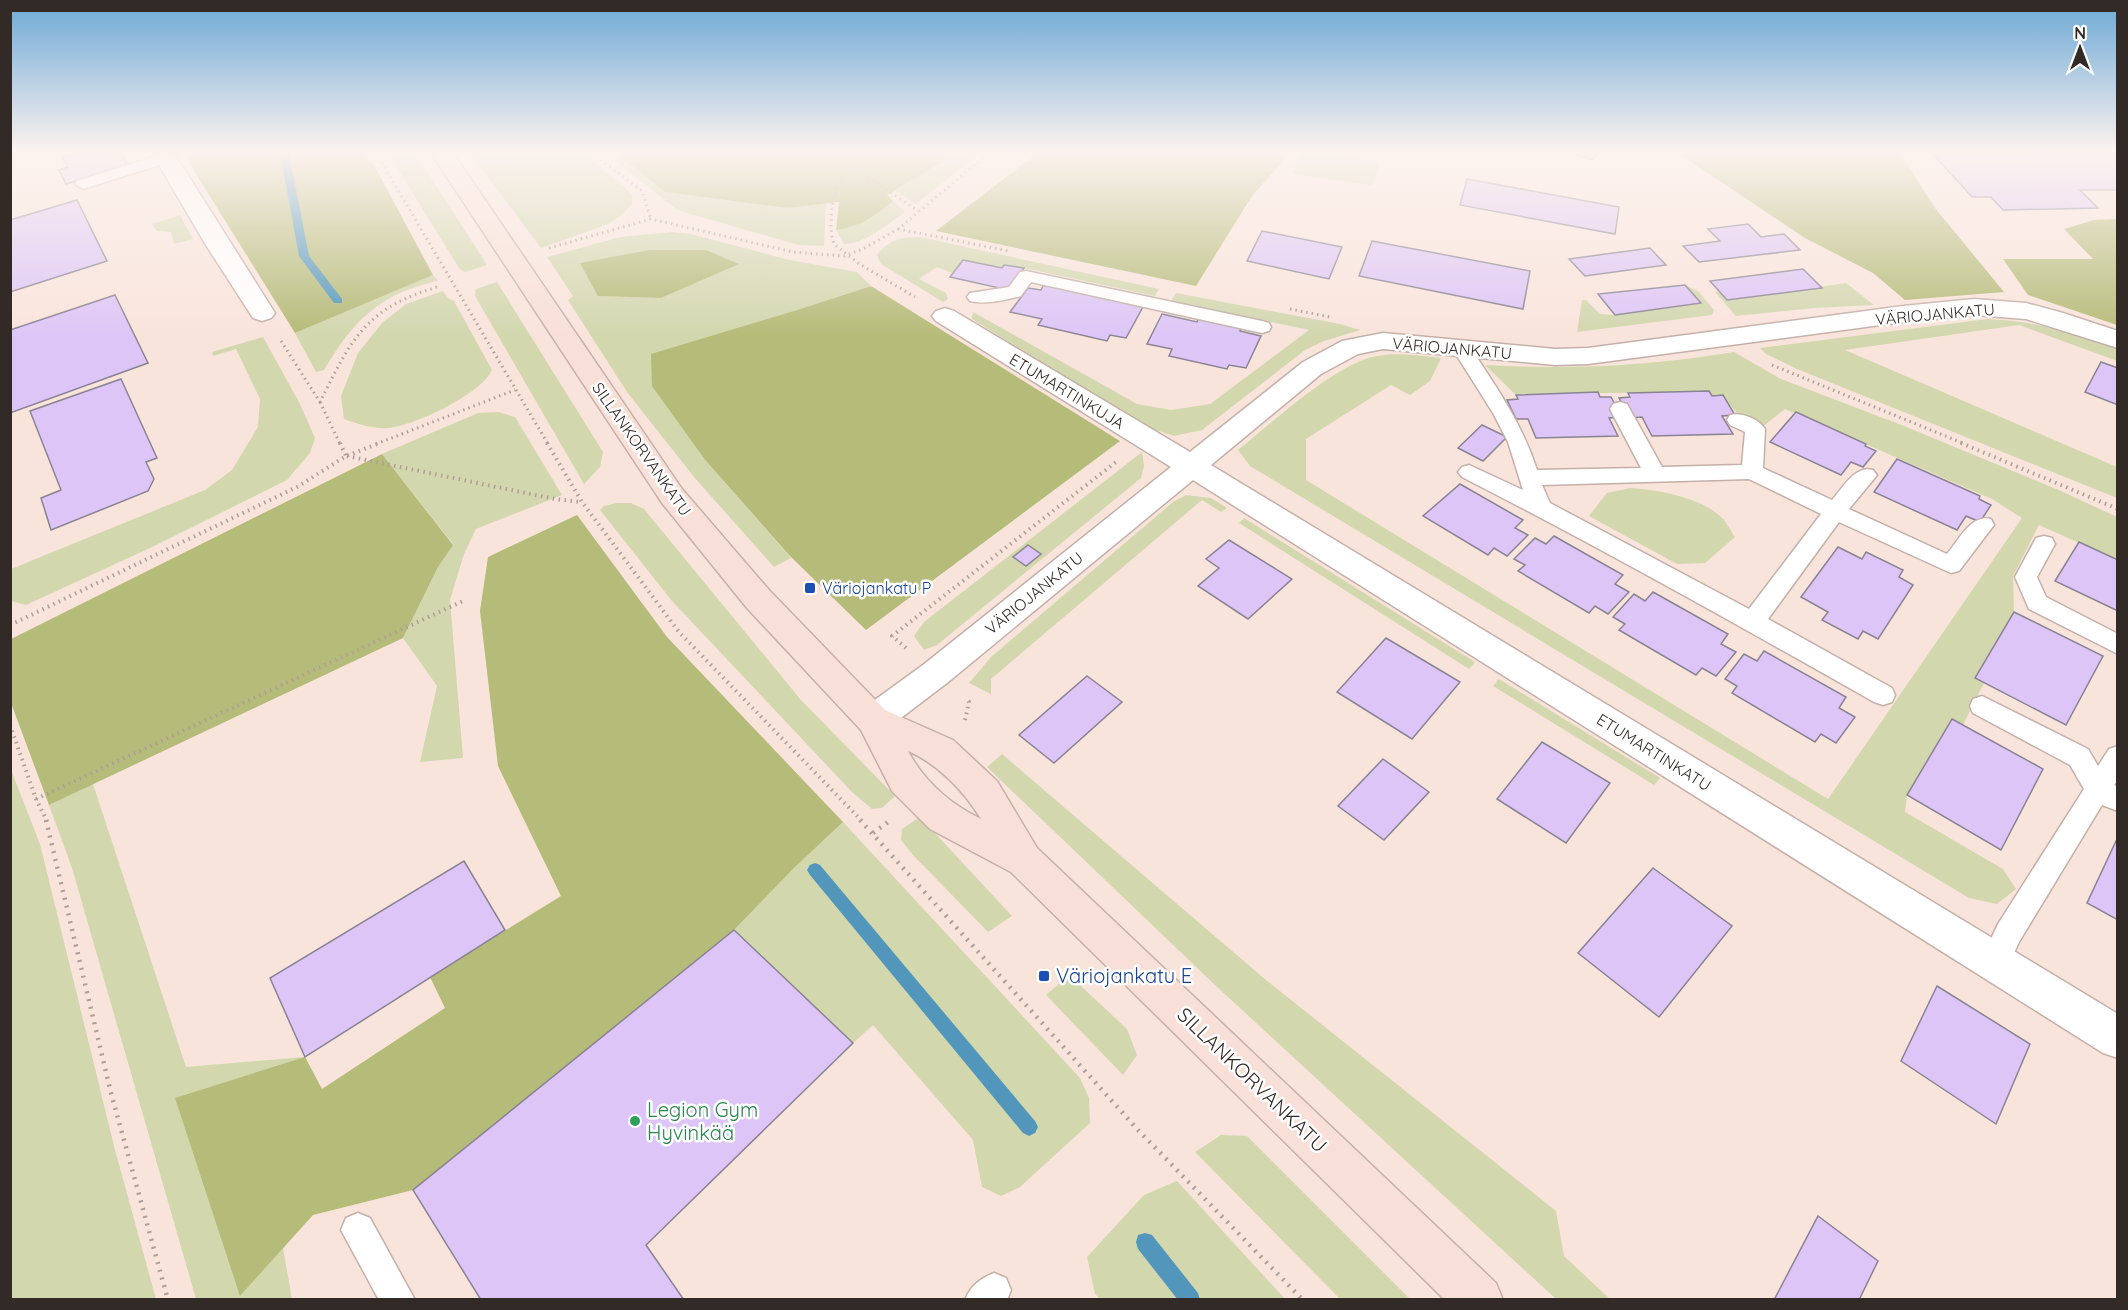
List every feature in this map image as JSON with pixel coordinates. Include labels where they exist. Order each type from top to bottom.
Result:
[{"type":"main road","name":"SILLANKORVANKATU","points":[[483,214],[672,496],[758,599],[873,720],[904,780],[944,818],[1024,860]]},
{"type":"main road","name":"SILLANKORVANKATU","points":[[873,720],[941,750],[984,792],[1024,860],[1479,1299]]},
{"type":"street","points":[[199,214],[262,313]]},
{"type":"street","name":"VÄRIOJANKATU","points":[[873,720],[935,674],[1312,368],[1330,356],[1352,347],[1383,341],[1545,356],[1588,356],[1903,314],[1974,307],[2026,311],[2118,340]]},
{"type":"street","name":"ETUMARTINKUJA","points":[[945,316],[1190,465]]},
{"type":"street","name":"ETUMARTINKATU","points":[[1190,465],[2118,1038]]},
{"type":"lane","points":[[976,297],[1015,292],[1026,276],[1262,327]]},
{"type":"lane","points":[[1461,348],[1503,413],[1518,442],[1528,478],[1541,508]]},
{"type":"lane","points":[[1620,409],[1655,474]]},
{"type":"lane","points":[[1737,420],[1755,429],[1752,472]]},
{"type":"lane","points":[[1469,472],[1753,622],[1883,695]]},
{"type":"lane","points":[[1528,478],[1752,472],[1951,565],[1983,525]]},
{"type":"lane","points":[[1753,622],[1834,511],[1866,475]]},
{"type":"lane","points":[[2044,544],[2026,577],[2037,603],[2118,645]]},
{"type":"lane","points":[[1982,706],[2079,757],[2108,795]]},
{"type":"lane","points":[[1995,963],[2008,933],[2108,795],[2118,757]]},
{"type":"lane","points":[[358,1230],[398,1299]]},
{"type":"path","points":[[412,214],[582,502],[680,632],[873,833],[1138,1130],[1302,1299]]},
{"type":"path","points":[[649,214],[651,219]]},
{"type":"path","points":[[832,214],[830,229],[835,246],[844,256]]},
{"type":"path","points":[[844,256],[863,249],[898,229],[915,214]]},
{"type":"path","points":[[544,250],[651,219],[793,252],[844,256],[864,265],[945,316]]},
{"type":"path","points":[[898,229],[1015,252]]},
{"type":"path","points":[[320,402],[344,353],[377,315],[391,304],[410,295],[440,286]]},
{"type":"path","points":[[1283,308],[1330,317]]},
{"type":"path","points":[[262,313],[320,402],[346,456]]},
{"type":"path","points":[[1731,338],[1748,352],[1785,372],[2029,470],[2118,509]]},
{"type":"path","points":[[10,625],[297,487],[346,456],[515,390]]},
{"type":"path","points":[[346,456],[582,502]]},
{"type":"path","points":[[36,799],[463,601]]},
{"type":"path","points":[[10,725],[36,799],[48,824],[111,1093],[168,1299]]},
{"type":"green space","points":[[221,214],[400,214],[433,275],[295,333]]},
{"type":"green space","points":[[426,214],[454,214],[487,265],[465,272],[459,268]]},
{"type":"green space","points":[[516,214],[623,214],[608,224],[541,248]]},
{"type":"green space","points":[[691,214],[825,214],[824,246],[799,245]]},
{"type":"green space","points":[[838,214],[875,214],[860,223],[836,230]]},
{"type":"green space","points":[[875,214],[902,214],[868,237],[844,244],[836,230],[867,220]]},
{"type":"green space","points":[[958,214],[1241,214],[1196,286],[936,231]]},
{"type":"green space","points":[[1769,214],[1940,214],[2004,292],[1905,300],[1873,273],[1805,238]]},
{"type":"green space","points":[[180,215],[193,239],[174,244],[171,232],[157,231],[152,224]]},
{"type":"green space","points":[[2117,219],[2117,325],[2028,295],[2003,259],[2093,259],[2064,229],[2094,220]]},
{"type":"green space","points":[[672,232],[691,234],[789,260],[857,272],[871,286],[794,311],[706,461],[791,558],[774,567],[694,477],[627,392],[568,300],[573,296],[547,257],[621,237]],"holes":[[[706,250],[738,264],[661,298],[599,296],[581,263]]]},
{"type":"green space","points":[[920,237],[1159,289],[1155,296],[1024,268],[1004,265],[1002,268],[963,260],[952,273],[937,267],[919,279],[946,293],[948,299],[943,302],[881,264],[877,255],[896,240]]},
{"type":"green space","points":[[650,250],[706,250],[739,264],[661,298],[598,296],[580,263]]},
{"type":"green space","points":[[433,275],[438,281],[400,293],[370,312],[346,337],[324,370],[316,372],[295,333]]},
{"type":"green space","points":[[497,282],[603,452],[600,467],[584,484],[475,296],[476,289]]},
{"type":"green space","points":[[1846,283],[1874,305],[1813,308],[1736,316],[1715,292],[1719,292],[1727,300]]},
{"type":"green space","points":[[1685,285],[1698,291],[1714,310],[1712,315],[1577,332],[1582,300],[1586,300],[1600,314],[1615,315],[1700,303]]},
{"type":"green space","points":[[871,286],[1120,441],[866,630],[789,555],[706,461],[652,386],[651,354]]},
{"type":"green space","points":[[443,291],[448,298],[454,301],[492,370],[486,379],[475,389],[446,407],[401,426],[377,428],[344,419],[341,396],[358,353],[382,323],[406,304]]},
{"type":"green space","points":[[1176,293],[1340,324],[1360,330],[1324,341],[1305,350],[1202,430],[1174,436],[1144,426],[972,319],[973,312],[1137,404],[1171,410],[1210,404],[1309,330],[1171,301]]},
{"type":"green space","points":[[1987,319],[2054,328],[2085,337],[2117,348],[2117,361],[2019,325],[1845,350],[2117,467],[2117,498],[1797,369],[1766,354],[1760,348]]},
{"type":"green space","points":[[263,337],[300,404],[315,438],[310,453],[287,480],[150,548],[26,605],[11,601],[11,569],[205,490],[232,470],[258,427],[260,399],[236,349],[213,356],[212,352]]},
{"type":"green space","points":[[1734,352],[1781,379],[1904,426],[2061,491],[2117,517],[2117,560],[2039,525],[2013,576],[2014,612],[1975,677],[1984,683],[1963,725],[1951,720],[1907,795],[1905,812],[2003,869],[2016,889],[1997,904],[1969,898],[1250,466],[1238,450],[1324,382],[1361,361],[1393,354],[1441,358],[1430,381],[1410,395],[1391,385],[1306,439],[1306,480],[1828,799],[2022,518],[1992,499],[1785,409],[1762,427],[1740,415],[1723,395],[1712,396],[1709,391],[1516,395],[1485,365],[1610,366],[1671,361]]},
{"type":"green space","points":[[498,412],[515,417],[562,495],[476,529],[464,554],[450,600],[463,758],[420,762],[437,686],[403,638],[438,567],[453,544],[382,454],[478,413]]},
{"type":"green space","points":[[1142,452],[1144,466],[1141,478],[937,645],[924,650],[914,636],[924,622]]},
{"type":"green space","points":[[382,454],[453,545],[438,567],[403,638],[49,805],[11,703],[11,639]]},
{"type":"green space","points":[[1630,488],[1679,496],[1703,505],[1722,518],[1735,537],[1705,563],[1677,564],[1589,516],[1607,493]]},
{"type":"green space","points":[[1186,495],[1211,498],[1227,508],[1221,512],[1202,500],[991,679],[991,694],[969,683],[991,657],[1173,502]]},
{"type":"green space","points":[[631,503],[644,509],[801,700],[895,796],[882,808],[872,809],[852,792],[672,601],[600,510],[604,506]]},
{"type":"green space","points":[[577,515],[667,637],[843,822],[794,868],[734,930],[413,1190],[313,1215],[240,1296],[175,1098],[305,1057],[322,1089],[445,1008],[430,977],[561,896],[498,766],[480,611],[488,557]]},
{"type":"green space","points":[[1244,518],[1475,662],[1469,669],[1239,523]]},
{"type":"green space","points":[[1499,679],[1660,778],[1654,785],[1493,686]]},
{"type":"green space","points":[[1002,754],[1266,980],[1556,1211],[1564,1256],[1610,1299],[1556,1299],[1216,986],[987,767]]},
{"type":"green space","points":[[11,770],[40,844],[115,1150],[156,1299],[11,1299]]},
{"type":"green space","points":[[93,784],[186,1067],[305,1057],[240,1296],[283,1248],[292,1299],[196,1299],[72,868],[49,805]]},
{"type":"green space","points":[[920,817],[1012,916],[988,932],[913,855],[901,840],[902,829]]},
{"type":"green space","points":[[843,822],[1080,1078],[1089,1098],[1090,1123],[1020,1187],[1001,1196],[982,1187],[973,1140],[873,1025],[853,1043],[734,930],[794,868]]},
{"type":"green space","points":[[1069,975],[1127,1029],[1137,1055],[1123,1075],[1046,995]]},
{"type":"green space","points":[[1221,1135],[1247,1136],[1410,1299],[1340,1299],[1195,1152]]},
{"type":"green space","points":[[1177,1181],[1285,1299],[1100,1299],[1095,1294],[1087,1257],[1144,1195]]},
{"type":"building","points":[[30,214],[84,214],[107,261],[10,292],[10,220]]},
{"type":"building","points":[[1509,214],[1618,214],[1615,234]]},
{"type":"building","points":[[1748,224],[1761,237],[1784,234],[1800,250],[1699,262],[1683,246],[1720,241],[1708,229]]},
{"type":"building","points":[[1262,231],[1342,247],[1329,279],[1247,261]]},
{"type":"building","points":[[1372,241],[1530,271],[1523,309],[1359,276]]},
{"type":"building","points":[[1650,248],[1666,265],[1585,276],[1569,259]]},
{"type":"building","points":[[963,260],[1002,268],[1004,265],[1024,268],[1008,290],[950,277]]},
{"type":"building","points":[[1803,269],[1822,288],[1727,300],[1710,281]]},
{"type":"building","points":[[1044,284],[1144,305],[1126,338],[1110,335],[1107,341],[1038,325],[1042,319],[1010,312],[1028,288],[1041,290]]},
{"type":"building","points":[[1685,285],[1701,303],[1615,315],[1598,294]]},
{"type":"building","points":[[115,295],[148,363],[10,413],[10,330]]},
{"type":"building","points":[[1162,314],[1197,322],[1199,317],[1242,327],[1240,331],[1261,336],[1246,368],[1229,365],[1227,369],[1169,356],[1172,349],[1147,344]]},
{"type":"building","points":[[2101,362],[2118,368],[2118,405],[2085,392]]},
{"type":"building","points":[[121,379],[157,458],[146,462],[154,479],[148,491],[51,530],[41,498],[61,490],[30,411]]},
{"type":"building","points":[[1709,391],[1712,396],[1723,395],[1735,415],[1722,416],[1733,434],[1652,436],[1642,417],[1630,418],[1619,398],[1630,397],[1628,393]]},
{"type":"building","points":[[1598,392],[1600,397],[1611,397],[1622,417],[1609,418],[1618,436],[1536,438],[1528,419],[1516,419],[1507,400],[1518,399],[1516,395]]},
{"type":"building","points":[[1796,412],[1866,444],[1865,446],[1876,451],[1863,467],[1851,462],[1841,475],[1770,442]]},
{"type":"building","points":[[1482,425],[1507,437],[1483,461],[1458,448]]},
{"type":"building","points":[[1897,459],[1980,496],[1979,499],[1991,505],[1980,522],[1966,516],[1957,530],[1874,492]]},
{"type":"building","points":[[1460,484],[1523,520],[1515,528],[1528,535],[1507,556],[1494,548],[1488,555],[1423,516]]},
{"type":"building","points":[[1554,536],[1623,575],[1615,584],[1629,592],[1608,614],[1595,606],[1589,613],[1518,571],[1525,565],[1514,559],[1535,538],[1546,544]]},
{"type":"building","points":[[1229,540],[1292,579],[1248,619],[1198,586],[1219,568],[1206,559]]},
{"type":"building","points":[[2079,542],[2118,560],[2118,611],[2055,581]]},
{"type":"building","points":[[1028,545],[1041,554],[1026,566],[1013,557]]},
{"type":"building","points":[[1838,547],[1862,559],[1866,552],[1903,570],[1899,577],[1913,585],[1878,639],[1863,631],[1858,639],[1822,620],[1828,612],[1801,597]]},
{"type":"building","points":[[1653,592],[1728,634],[1721,644],[1736,652],[1716,676],[1702,668],[1696,675],[1619,630],[1625,624],[1613,617],[1634,594],[1645,601]]},
{"type":"building","points":[[2014,612],[2103,656],[2066,725],[1975,678]]},
{"type":"building","points":[[1386,638],[1460,682],[1412,739],[1337,692]]},
{"type":"building","points":[[1764,651],[1846,697],[1839,708],[1855,717],[1836,743],[1821,734],[1815,742],[1732,693],[1737,686],[1725,679],[1744,654],[1757,661]]},
{"type":"building","points":[[1087,676],[1122,702],[1054,763],[1019,735]]},
{"type":"building","points":[[1952,719],[2043,769],[2001,850],[1907,795]]},
{"type":"building","points":[[1542,742],[1610,783],[1566,843],[1497,799]]},
{"type":"building","points":[[1383,759],[1429,792],[1384,840],[1338,806]]},
{"type":"building","points":[[2116,841],[2118,842],[2118,920],[2087,903]]},
{"type":"building","points":[[464,861],[505,930],[305,1057],[270,978]]},
{"type":"building","points":[[1653,868],[1732,926],[1659,1017],[1578,953]]},
{"type":"building","name":"Legion Gym Hyvinkää","points":[[734,930],[853,1043],[646,1245],[684,1300],[481,1300],[413,1190]]},
{"type":"building","points":[[1937,986],[2030,1044],[1996,1124],[1901,1061]]},
{"type":"building","points":[[1818,1216],[1878,1261],[1859,1300],[1774,1300]]},
{"type":"waterway","points":[[296,214],[304,256],[338,301]]},
{"type":"waterway","points":[[815,870],[1029,1127]]},
{"type":"waterway","points":[[1145,1242],[1191,1300]]},
{"type":"place","name":"Väriojankatu P","points":[[810,588]]},
{"type":"place","name":"Väriojankatu E","points":[[1044,976]]},
{"type":"place","name":"Legion Gym Hyvinkää","points":[[635,1121]]}]
